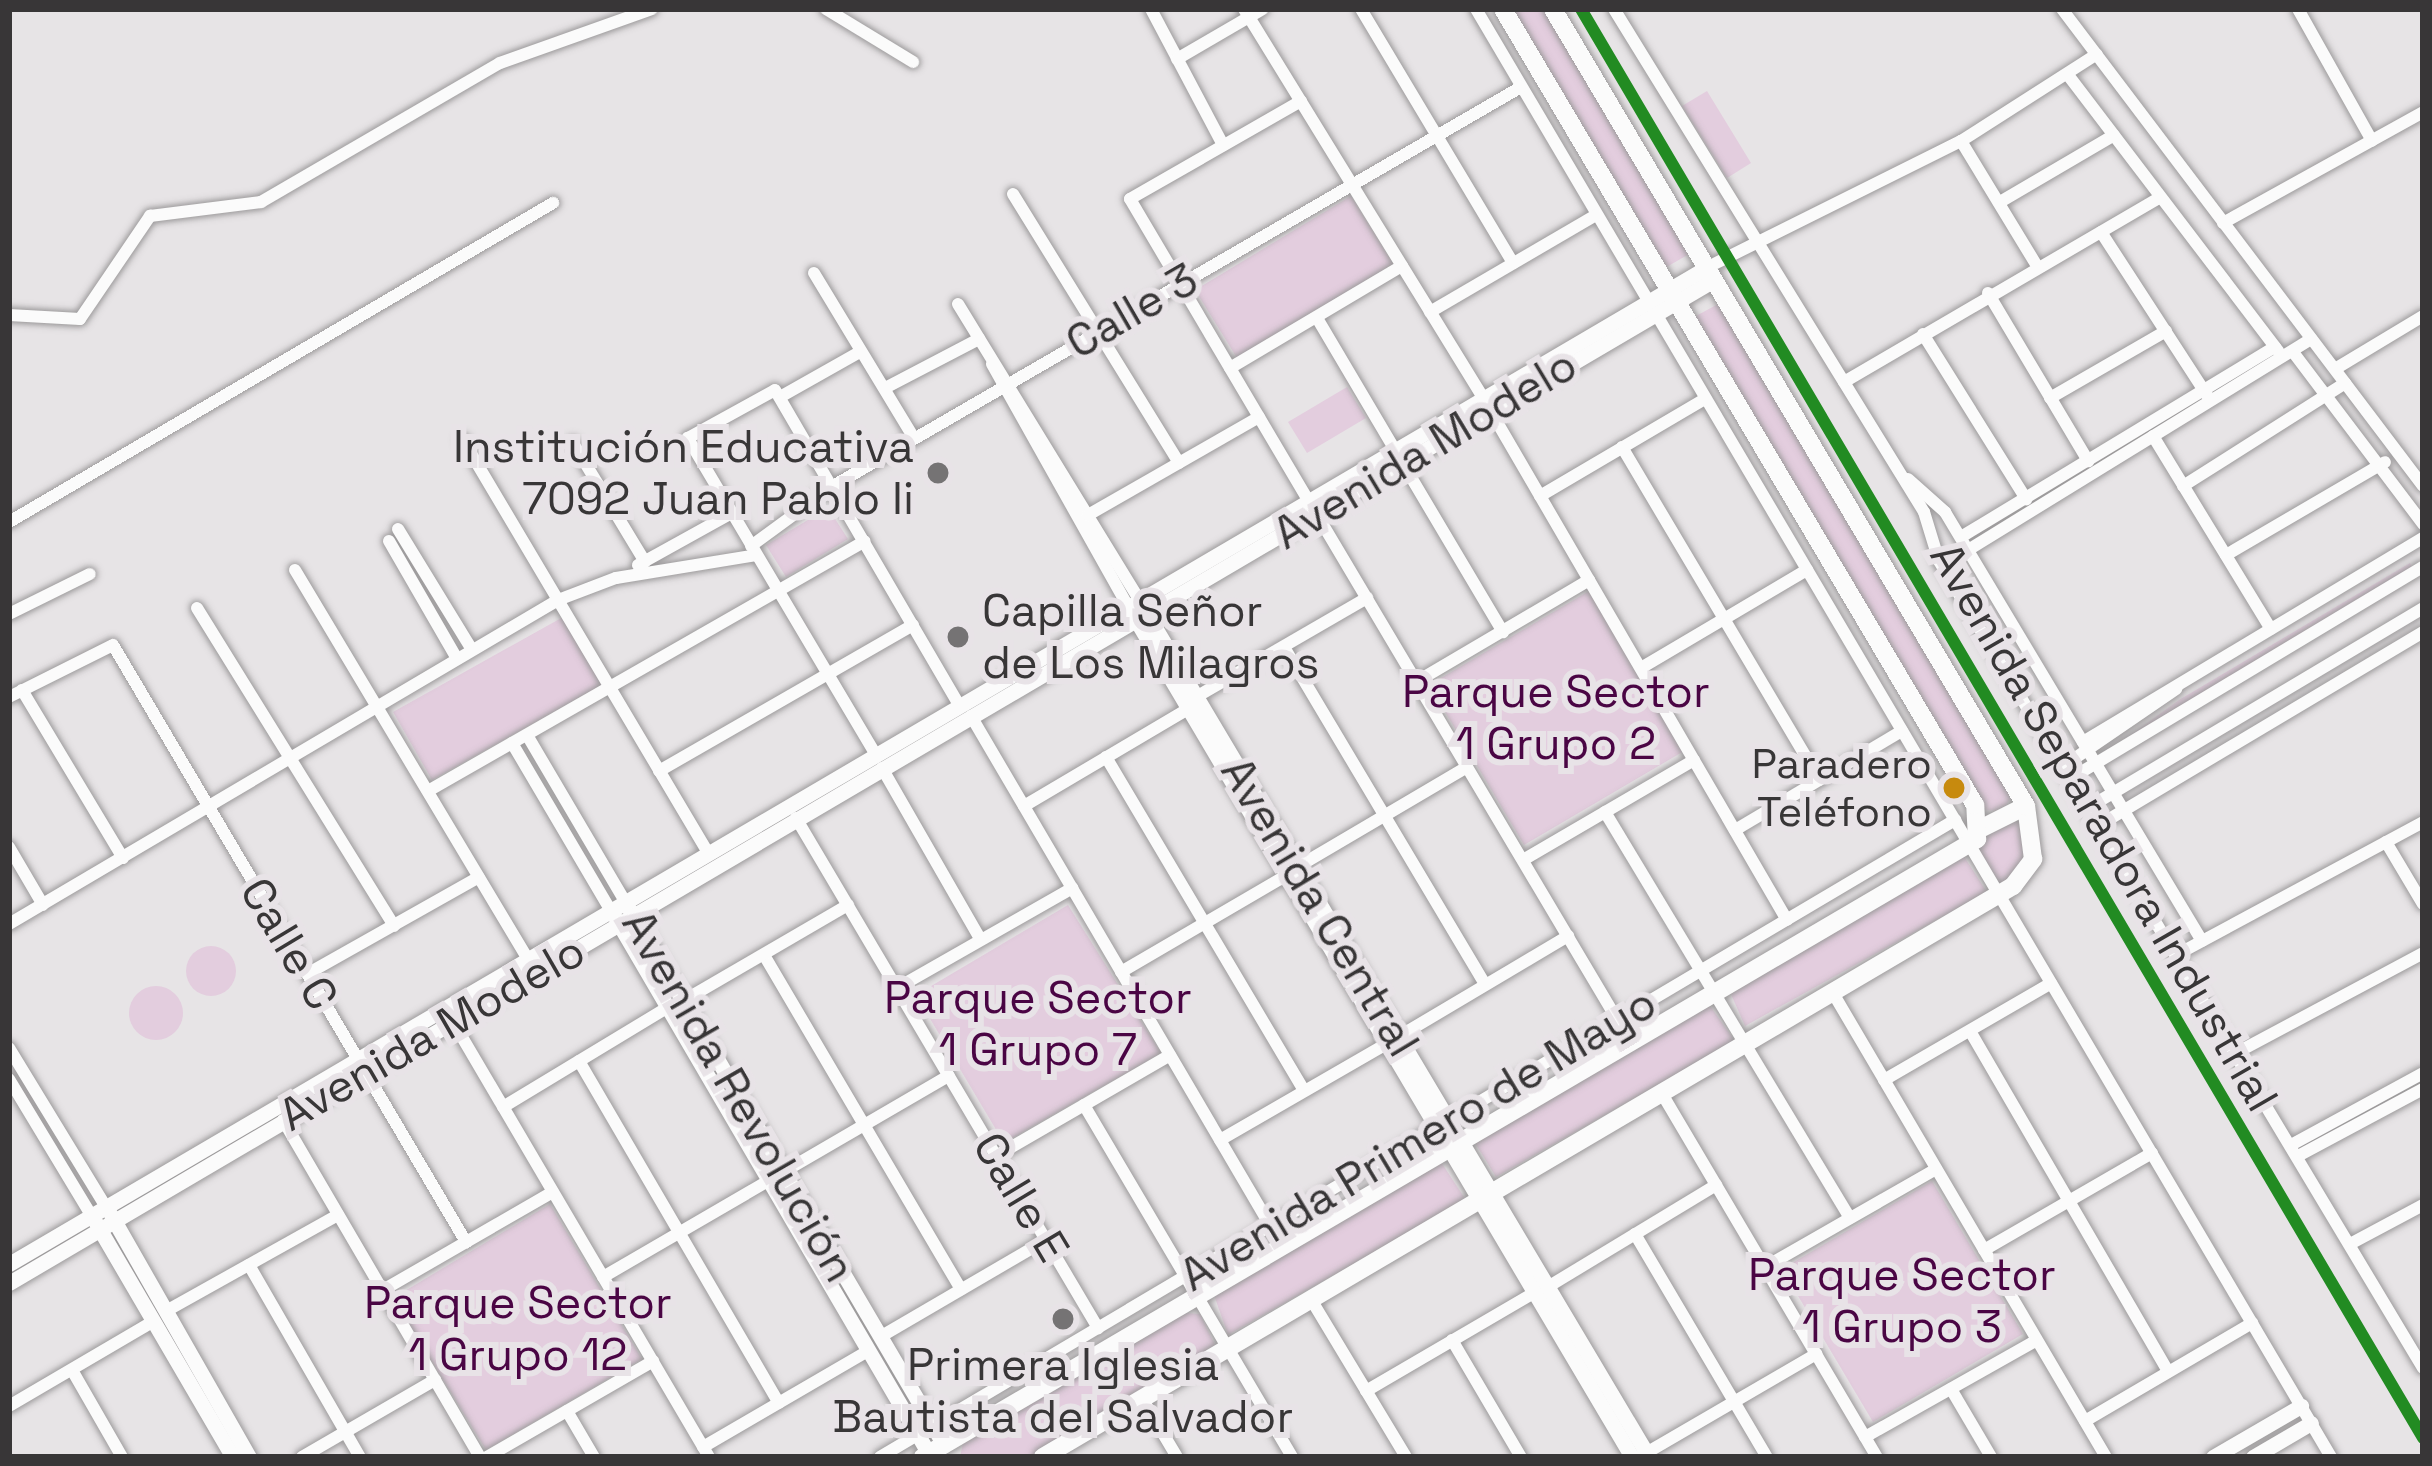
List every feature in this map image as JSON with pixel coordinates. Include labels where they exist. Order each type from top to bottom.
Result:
[{"type":"main road","points":[[1503,9],[1672,295],[1975,837]]},
{"type":"main road","name":"Avenida Separadora Industrial","points":[[1553,9],[2026,806],[2033,859],[1999,894]]},
{"type":"main road","name":"Avenida Separadora Industrial","points":[[1975,837],[2026,806]]},
{"type":"main road","name":"Avenida Primero de Mayo","points":[[936,1454],[1196,1295],[1975,837]]},
{"type":"main road","name":"Avenida Primero de Mayo","points":[[1042,1457],[1999,894]]},
{"type":"street","points":[[9,315],[80,320],[150,216],[261,202],[500,63],[652,9]]},
{"type":"street","points":[[826,9],[914,62]]},
{"type":"street","points":[[1151,9],[1223,145]]},
{"type":"street","points":[[1178,59],[1246,13],[1263,9]]},
{"type":"street","points":[[1361,9],[1514,263]]},
{"type":"street","points":[[1476,9],[1955,820],[1975,837],[1999,894],[2331,1457]]},
{"type":"street","name":"Avenida Separadora Industrial","points":[[1614,9],[1898,470],[1939,561],[2102,824],[2423,1368]]},
{"type":"street","points":[[2062,9],[2423,486]]},
{"type":"street","points":[[2298,9],[2372,141]]},
{"type":"street","points":[[1246,13],[1486,404],[1787,920]]},
{"type":"street","name":"Avenida Modelo","points":[[9,1264],[283,1120],[361,1065],[452,1020],[708,853],[879,761],[1672,295],[1961,141],[2097,53]]},
{"type":"street","points":[[2068,75],[2159,198],[2284,352],[2327,396],[2423,524]]},
{"type":"street","name":"Calle 3","points":[[753,550],[833,486],[1521,87]]},
{"type":"street","points":[[1300,101],[1130,199],[1618,1021]]},
{"type":"street","points":[[2223,223],[2423,112]]},
{"type":"street","points":[[2000,202],[2114,135]]},
{"type":"street","points":[[1961,141],[2037,266]]},
{"type":"street","points":[[1013,194],[1179,463]]},
{"type":"street","points":[[1844,382],[1988,293],[2159,198]]},
{"type":"street","points":[[9,522],[553,203]]},
{"type":"street","points":[[1430,312],[1596,215]]},
{"type":"street","points":[[2101,232],[2207,396]]},
{"type":"street","points":[[1231,368],[1402,266]]},
{"type":"street","points":[[814,273],[914,438]]},
{"type":"street","points":[[1988,293],[2088,461]]},
{"type":"street","name":"Avenida Central","points":[[958,304],[1641,1456]]},
{"type":"street","points":[[2335,369],[2423,316]]},
{"type":"street","points":[[1317,318],[1502,632]]},
{"type":"street","points":[[2050,398],[2166,331]]},
{"type":"street","points":[[1924,334],[2026,499]]},
{"type":"street","points":[[887,387],[979,339]]},
{"type":"street","points":[[1964,544],[2088,461],[2311,339]]},
{"type":"street","points":[[780,398],[860,352]]},
{"type":"street","points":[[2183,486],[2345,383]]},
{"type":"street","name":"Avenida Central","points":[[1004,384],[1088,515],[1138,611]]},
{"type":"street","points":[[981,940],[688,438],[775,390],[1270,1227]]},
{"type":"street","points":[[1964,544],[2153,436],[2207,396]]},
{"type":"street","points":[[1540,496],[1705,399]]},
{"type":"street","points":[[1088,515],[1259,417]]},
{"type":"street","points":[[2153,436],[2271,629]]},
{"type":"street","points":[[463,440],[708,853]]},
{"type":"street","points":[[574,443],[645,562]]},
{"type":"street","points":[[1622,447],[1820,780]]},
{"type":"street","points":[[2226,555],[2398,454]]},
{"type":"street","name":"Avenida Separadora Industrial","points":[[1898,470],[1964,544],[2202,940]]},
{"type":"street","points":[[9,924],[379,709],[471,648],[558,600],[616,578],[732,513]]},
{"type":"street","points":[[456,657],[393,535],[471,648]]},
{"type":"street","points":[[2069,771],[2181,683],[2423,538]]},
{"type":"street","points":[[428,791],[865,542]]},
{"type":"street","points":[[616,578],[753,550]]},
{"type":"street","points":[[2089,752],[2423,567]]},
{"type":"street","points":[[296,570],[528,959]]},
{"type":"street","points":[[1641,668],[1807,570]]},
{"type":"street","points":[[9,614],[90,574]]},
{"type":"street","points":[[1417,682],[1589,580]]},
{"type":"street","points":[[1024,806],[1367,598]]},
{"type":"street","points":[[197,608],[394,926]]},
{"type":"street","points":[[2090,806],[2423,608]]},
{"type":"street","points":[[659,771],[913,626]]},
{"type":"street","points":[[2102,824],[2423,632]]},
{"type":"street","name":"Calle C","points":[[22,690],[113,645],[466,1242]]},
{"type":"street","points":[[1284,647],[1485,985]]},
{"type":"street","points":[[9,697],[22,690],[123,858]]},
{"type":"street","points":[[1735,830],[1902,731]]},
{"type":"street","name":"Avenida Revolución","points":[[527,735],[622,913],[776,1177],[868,1351],[925,1430]]},
{"type":"street","name":"Avenida Revolución","points":[[512,743],[622,913]]},
{"type":"street","points":[[1106,757],[1304,1091]]},
{"type":"street","points":[[1522,860],[1694,760]]},
{"type":"street","name":"Avenida Modelo","points":[[9,1283],[103,1218],[361,1065],[528,959],[796,818],[879,761]]},
{"type":"street","points":[[1121,972],[1467,767]]},
{"type":"street","points":[[1605,812],[1850,1218]]},
{"type":"street","name":"Calle E","points":[[796,818],[1098,1328]]},
{"type":"street","name":"Avenida Primero de Mayo","points":[[880,1457],[1955,820]]},
{"type":"street","points":[[2178,953],[2423,822]]},
{"type":"street","points":[[2386,842],[2423,904]]},
{"type":"street","points":[[9,847],[43,904]]},
{"type":"street","points":[[308,974],[479,877]]},
{"type":"street","points":[[897,988],[1072,888]]},
{"type":"street","points":[[502,1107],[848,905]]},
{"type":"street","points":[[1220,1140],[1568,936]]},
{"type":"street","points":[[2236,1053],[2423,953]]},
{"type":"street","points":[[764,955],[961,1289]]},
{"type":"street","points":[[1884,1080],[2051,983]]},
{"type":"street","points":[[1833,993],[2106,1457]]},
{"type":"street","points":[[452,1020],[706,1452],[868,1351]]},
{"type":"street","points":[[1970,1030],[2168,1372]]},
{"type":"street","points":[[9,1048],[160,1316],[249,1457]]},
{"type":"street","points":[[996,1156],[1170,1055]]},
{"type":"street","points":[[579,1061],[779,1403]]},
{"type":"street","points":[[2294,1151],[2396,1095],[2423,1073]]},
{"type":"street","points":[[603,1277],[949,1076]]},
{"type":"street","points":[[9,1079],[103,1218]]},
{"type":"street","points":[[2396,1095],[2423,1089]]},
{"type":"street","points":[[1661,1092],[1877,1457]]},
{"type":"street","points":[[1084,1105],[1292,1457]]},
{"type":"street","points":[[283,1120],[484,1457],[653,1361]]},
{"type":"street","points":[[1984,1250],[2152,1154]]},
{"type":"street","points":[[1765,1267],[1936,1169]]},
{"type":"street","name":"Avenida Revolución","points":[[776,1177],[880,1336],[936,1454]]},
{"type":"street","points":[[1366,1390],[1716,1185]]},
{"type":"street","points":[[382,1290],[553,1192]]},
{"type":"street","points":[[2350,1244],[2423,1205]]},
{"type":"street","points":[[9,1406],[338,1215]]},
{"type":"street","points":[[1636,1234],[1767,1457]]},
{"type":"street","points":[[880,1336],[1046,1240]]},
{"type":"street","points":[[249,1265],[360,1457]]},
{"type":"street","points":[[1312,1301],[1406,1457]]},
{"type":"street","points":[[160,1316],[233,1457]]},
{"type":"street","points":[[2084,1420],[2252,1323]]},
{"type":"street","points":[[1452,1340],[1521,1457]]},
{"type":"street","points":[[1865,1437],[2037,1340]]},
{"type":"street","points":[[1641,1456],[1816,1354]]},
{"type":"street","points":[[72,1370],[122,1457]]},
{"type":"street","points":[[302,1457],[435,1380]]},
{"type":"street","points":[[1951,1389],[1991,1457]]},
{"type":"street","points":[[1143,1400],[1177,1457]]},
{"type":"street","points":[[2213,1457],[2301,1406]]},
{"type":"street","points":[[567,1411],[594,1457]]},
{"type":"street","points":[[2252,1457],[2311,1423]]},
{"type":"green space","points":[[1512,9],[1545,9],[1691,253],[1663,269]]},
{"type":"green space","points":[[1707,91],[1751,163],[1727,178],[1682,106]]},
{"type":"green space","points":[[1351,196],[1393,264],[1237,358],[1195,290]]},
{"type":"green space","points":[[1720,303],[2011,797],[2003,811],[1984,810],[1694,317]]},
{"type":"green space","points":[[1347,387],[1366,418],[1307,453],[1288,422]]},
{"type":"green space","points":[[828,508],[848,539],[786,577],[766,545]]},
{"type":"green space","points":[[2410,563],[2414,571],[2110,750],[2179,700]]},
{"type":"green space","name":"Parque Sector 1 Grupo 2","points":[[1589,591],[1684,751],[1524,845],[1429,685]]},
{"type":"green space","points":[[563,617],[602,685],[432,780],[393,712]]},
{"type":"green space","points":[[2024,811],[2033,849],[2001,890],[1973,845]]},
{"type":"green space","points":[[1963,855],[1987,892],[1745,1026],[1730,992]]},
{"type":"green space","name":"Parque Sector 1 Grupo 7","points":[[1068,905],[1161,1053],[1004,1143],[916,995]]},
{"type":"green space","points":[[211,946],[229,953],[236,971],[229,989],[211,996],[193,989],[186,971],[193,953]]},
{"type":"green space","points":[[156,986],[175,994],[183,1013],[175,1032],[156,1040],[137,1032],[129,1013],[137,994]]},
{"type":"green space","points":[[1708,1003],[1735,1041],[1496,1177],[1475,1143]]},
{"type":"green space","points":[[1441,1162],[1466,1200],[1228,1335],[1214,1295]]},
{"type":"green space","name":"Parque Sector 1 Grupo 3","points":[[1932,1181],[2023,1334],[1873,1422],[1782,1269]]},
{"type":"green space","name":"Parque Sector 1 Grupo 12","points":[[550,1204],[642,1359],[486,1450],[393,1298]]},
{"type":"green space","points":[[1186,1313],[1200,1314],[1216,1347],[1034,1457],[960,1457],[963,1443]]},
{"type":"transit line","points":[[1581,9],[2423,1438]]},
{"type":"place","name":"Institución Educativa 7092 Juan Pablo Ii","points":[[938,473]]},
{"type":"place","name":"Capilla Señor de Los Milagros","points":[[958,637]]},
{"type":"place","name":"Paradero Teléfono","points":[[1954,788]]},
{"type":"place","name":"Primera Iglesia Bautista del Salvador","points":[[1063,1319]]}]
